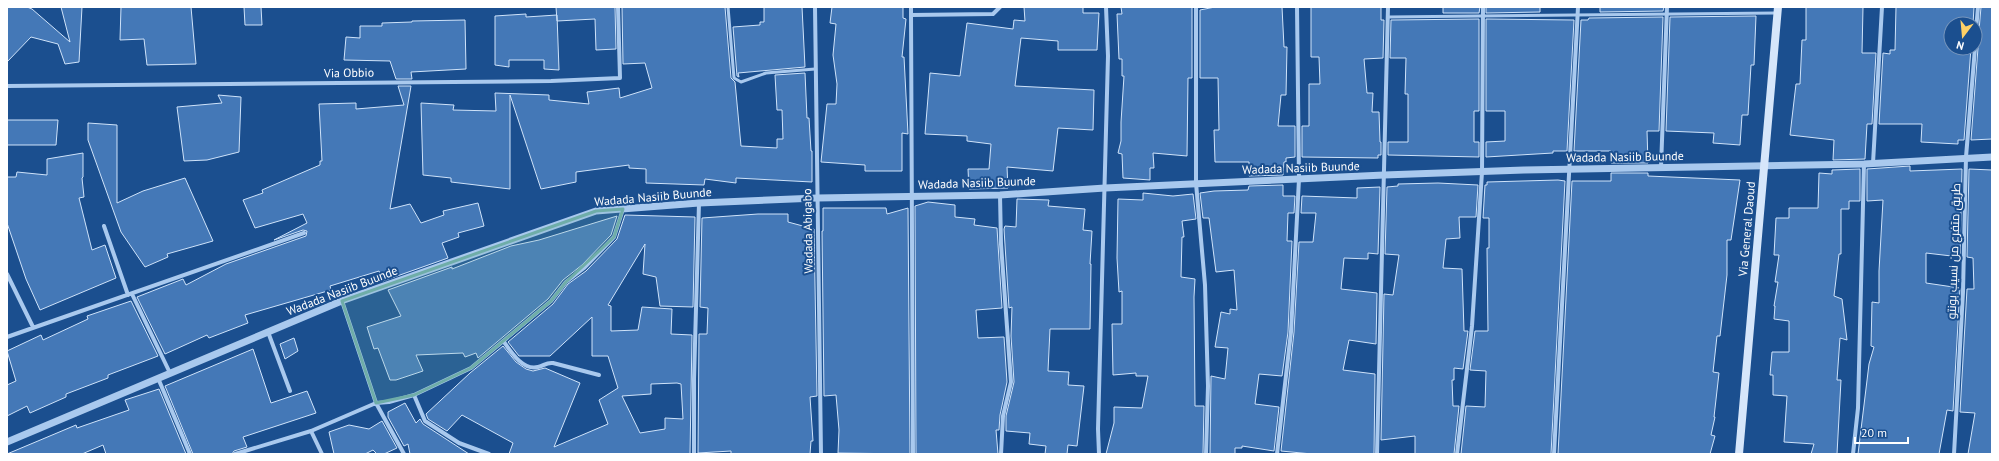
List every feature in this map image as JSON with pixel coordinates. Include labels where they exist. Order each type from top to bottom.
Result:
[{"type":"main road","name":"Via General Daoud","points":[[1739,454],[1765,166],[1777,10]]},
{"type":"street","name":"Via Obbio","points":[[7,86],[551,81],[620,78],[618,7]]},
{"type":"street","name":"Wadada Abigabo","points":[[815,7],[821,454]]},
{"type":"street","points":[[911,7],[913,454]]},
{"type":"street","points":[[911,15],[993,14],[1000,7]]},
{"type":"street","points":[[1099,454],[1098,429],[1108,56],[1106,7]]},
{"type":"street","points":[[1196,7],[1196,183],[1205,285],[1208,386],[1206,454]]},
{"type":"street","points":[[1277,454],[1291,332],[1299,179],[1297,7]]},
{"type":"street","points":[[1377,454],[1388,7]]},
{"type":"street","points":[[1457,454],[1472,326],[1482,172],[1483,7]]},
{"type":"street","points":[[1554,454],[1578,7]]},
{"type":"street","points":[[1662,167],[1667,7]]},
{"type":"street","points":[[1873,163],[1882,7]]},
{"type":"street","name":"طريق متفرع من نسيب بونتو","points":[[1954,454],[1963,292],[1966,157],[1973,56]]},
{"type":"street","name":"Wadada Nasiib Buunde","points":[[7,442],[342,301],[596,211],[817,198],[1000,195],[1196,183],[1384,175],[1570,169],[1864,164],[1966,157],[1992,157]]},
{"type":"street","points":[[1853,454],[1858,408],[1864,164]]},
{"type":"street","points":[[1000,195],[1001,244],[1011,382],[1003,416],[1001,454]]},
{"type":"street","points":[[694,454],[694,379],[699,204]]},
{"type":"street","points":[[235,454],[311,431],[376,403],[389,402],[414,395],[472,368],[551,301],[566,282],[584,268],[614,237],[623,209]]},
{"type":"street","points":[[104,226],[130,294],[170,373]]},
{"type":"street","points":[[7,337],[304,233]]},
{"type":"street","points":[[7,274],[33,327]]},
{"type":"street","points":[[342,301],[376,403],[404,454]]},
{"type":"street","points":[[268,332],[290,391]]},
{"type":"street","points":[[504,342],[513,356],[528,366],[538,367],[547,362],[599,374]]},
{"type":"street","points":[[158,378],[190,454]]},
{"type":"street","points":[[414,395],[425,421],[459,443],[489,454]]},
{"type":"street","points":[[311,431],[322,454]]},
{"type":"lane","points":[[728,7],[734,78],[740,82],[766,73],[815,69]]},
{"type":"lane","points":[[1388,17],[1666,14],[1777,10]]},
{"type":"highlighted area","points":[[623,209],[614,237],[566,282],[551,301],[504,342],[471,368],[414,395],[376,403],[342,301],[596,211]]},
{"type":"building","points":[[7,7],[27,7],[32,9],[70,42],[61,7],[82,7],[79,62],[65,64],[58,44],[31,37],[7,62]]},
{"type":"building","points":[[121,7],[191,7],[196,64],[147,65],[144,39],[120,40]]},
{"type":"building","points":[[244,7],[261,7],[262,25],[245,25]]},
{"type":"building","points":[[556,7],[615,7],[616,49],[596,50],[595,19],[557,21]]},
{"type":"building","points":[[622,7],[725,7],[731,78],[735,82],[741,146],[777,148],[777,139],[783,139],[782,110],[777,110],[775,75],[805,73],[807,118],[809,118],[812,151],[812,182],[736,178],[736,183],[705,179],[704,185],[646,183],[646,169],[629,168],[629,165],[576,172],[576,182],[541,189],[510,95],[510,189],[451,182],[451,178],[423,175],[421,103],[454,105],[453,110],[496,111],[495,93],[549,95],[549,100],[589,104],[587,92],[619,88],[620,98],[652,88],[645,63],[623,64]]},
{"type":"building","points":[[764,7],[802,7],[805,67],[738,73],[739,77],[737,76],[733,27],[760,25],[760,22],[764,22]]},
{"type":"building","points":[[832,7],[903,7],[903,18],[906,19],[902,57],[904,57],[908,134],[902,133],[902,171],[865,171],[865,165],[821,162],[827,104],[836,104],[837,84],[833,55],[836,24],[830,23]]},
{"type":"building","points":[[1024,7],[1083,7],[1083,13],[1099,13],[1097,50],[1058,50],[1058,41],[1021,38],[1015,86],[1094,90],[1093,130],[1058,128],[1053,171],[1007,167],[1008,188],[969,189],[968,169],[989,169],[991,144],[967,141],[967,136],[925,134],[930,73],[960,76],[967,23],[1013,29],[1014,20],[1025,21]]},
{"type":"building","points":[[1121,7],[1192,7],[1192,78],[1188,78],[1187,156],[1153,153],[1154,168],[1150,168],[1150,180],[1123,178],[1122,154],[1118,153],[1121,141],[1124,76],[1122,76],[1122,59],[1119,59],[1117,14],[1122,14]]},
{"type":"building","points":[[1215,7],[1282,7],[1284,47],[1287,47],[1286,95],[1281,95],[1278,126],[1295,126],[1295,157],[1286,158],[1286,162],[1284,162],[1283,175],[1249,176],[1249,162],[1215,162],[1214,130],[1219,130],[1218,78],[1200,78],[1200,10]]},
{"type":"building","points":[[1311,7],[1381,7],[1381,20],[1384,20],[1383,58],[1364,59],[1367,93],[1373,93],[1372,112],[1379,112],[1381,155],[1378,155],[1378,158],[1302,157],[1302,126],[1309,126],[1309,84],[1320,84],[1319,57],[1311,57]]},
{"type":"building","points":[[1443,7],[1480,7],[1479,13],[1443,13]]},
{"type":"building","points":[[1486,7],[1540,7],[1540,12],[1486,13]]},
{"type":"building","points":[[1600,7],[1664,7],[1663,11],[1600,12]]},
{"type":"building","points":[[1806,7],[1863,7],[1862,53],[1876,53],[1872,124],[1867,124],[1865,159],[1833,160],[1834,140],[1790,135],[1796,84],[1800,84],[1802,40],[1806,40]]},
{"type":"building","points":[[1896,7],[1974,7],[1973,16],[1943,16],[1943,56],[1970,56],[1964,140],[1958,140],[1958,144],[1921,142],[1922,124],[1879,124],[1883,53],[1890,54],[1890,50],[1895,50]]},
{"type":"building","points":[[1981,7],[1992,7],[1992,139],[1971,140],[1977,56],[1983,56],[1983,16],[1980,16]]},
{"type":"building","points":[[526,14],[526,17],[557,15],[559,70],[544,69],[544,60],[509,60],[509,67],[495,65],[495,16]]},
{"type":"building","points":[[1756,16],[1754,65],[1751,65],[1748,115],[1742,115],[1740,145],[1713,143],[1714,133],[1666,131],[1670,17]]},
{"type":"building","points":[[1663,17],[1659,131],[1647,131],[1648,163],[1611,163],[1611,151],[1574,151],[1581,20],[1588,20],[1589,18]]},
{"type":"building","points":[[1479,19],[1479,111],[1474,111],[1474,142],[1479,142],[1479,157],[1388,155],[1388,142],[1408,142],[1408,94],[1405,94],[1406,58],[1390,58],[1391,20]]},
{"type":"building","points":[[1486,19],[1574,20],[1567,151],[1486,157],[1486,142],[1505,141],[1505,111],[1486,111]]},
{"type":"building","points":[[465,20],[466,69],[411,72],[412,79],[396,79],[390,61],[344,60],[346,37],[360,38],[360,26],[382,26],[382,23],[412,21]]},
{"type":"building","points":[[398,86],[411,86],[390,209],[410,204],[421,223],[444,215],[443,211],[478,203],[484,226],[458,233],[459,237],[442,243],[448,258],[383,281],[379,271],[330,286],[331,290],[245,315],[248,323],[209,338],[207,335],[165,354],[137,297],[183,279],[186,285],[226,264],[306,236],[307,231],[303,230],[274,240],[307,223],[303,214],[255,228],[243,200],[263,193],[262,190],[320,165],[320,161],[322,161],[319,104],[356,103],[356,109],[404,105]]},
{"type":"building","points":[[218,95],[241,97],[239,152],[207,160],[184,161],[177,107],[222,103]]},
{"type":"building","points":[[7,120],[58,120],[56,145],[7,145]]},
{"type":"building","points":[[88,123],[117,125],[117,203],[143,191],[185,178],[213,241],[167,254],[168,257],[145,267],[121,232],[88,140]]},
{"type":"building","points":[[83,153],[82,178],[84,197],[79,198],[92,250],[105,245],[116,278],[40,310],[26,279],[7,223],[7,177],[16,177],[17,172],[47,175],[47,159]]},
{"type":"building","points":[[1910,166],[1910,171],[1962,169],[1960,257],[1926,253],[1926,283],[1960,288],[1953,411],[1947,410],[1939,454],[1858,454],[1869,364],[1874,347],[1871,346],[1872,302],[1879,303],[1879,271],[1883,200],[1867,201],[1867,169]]},
{"type":"building","points":[[1860,169],[1860,201],[1849,201],[1849,209],[1841,209],[1841,254],[1839,254],[1834,296],[1842,299],[1847,340],[1840,338],[1837,380],[1841,380],[1837,454],[1811,454],[1814,444],[1784,442],[1787,396],[1773,395],[1773,375],[1770,375],[1772,352],[1789,352],[1789,321],[1774,319],[1774,306],[1778,282],[1775,282],[1779,255],[1774,255],[1776,218],[1789,218],[1789,208],[1818,208],[1819,173],[1832,174],[1832,170]]},
{"type":"building","points":[[1969,169],[1992,170],[1992,454],[1968,454],[1975,413],[1960,412],[1967,289],[1974,289],[1973,258],[1967,257]]},
{"type":"building","points":[[1611,173],[1648,173],[1648,176],[1740,180],[1731,240],[1727,240],[1727,275],[1720,336],[1717,336],[1713,372],[1719,373],[1715,417],[1711,435],[1715,436],[1710,454],[1558,454],[1572,181],[1611,181]]},
{"type":"building","points":[[1565,181],[1551,454],[1461,454],[1466,406],[1485,407],[1486,371],[1470,370],[1475,331],[1488,331],[1487,248],[1489,248],[1489,218],[1483,218],[1485,185],[1487,185],[1487,182]]},
{"type":"building","points":[[1438,183],[1478,185],[1476,217],[1459,217],[1460,238],[1446,239],[1443,268],[1462,269],[1464,331],[1468,331],[1463,369],[1454,368],[1454,380],[1452,380],[1453,406],[1459,406],[1454,454],[1415,454],[1415,436],[1381,440],[1384,294],[1393,295],[1399,255],[1385,254],[1387,187],[1398,186],[1398,184]]},
{"type":"building","points":[[1283,185],[1283,196],[1295,196],[1294,213],[1288,213],[1287,241],[1292,241],[1288,332],[1282,376],[1259,374],[1255,404],[1279,407],[1274,451],[1242,446],[1242,448],[1235,448],[1235,454],[1210,454],[1211,376],[1225,379],[1228,348],[1215,347],[1221,312],[1230,314],[1230,309],[1237,310],[1234,270],[1216,272],[1209,218],[1203,218],[1200,193],[1248,190],[1249,186]]},
{"type":"building","points":[[1380,187],[1378,254],[1368,253],[1368,259],[1344,258],[1341,289],[1377,293],[1376,344],[1349,340],[1343,370],[1375,374],[1374,454],[1312,454],[1281,451],[1294,332],[1299,242],[1313,242],[1316,213],[1301,213],[1302,196],[1357,198],[1357,188]]},
{"type":"building","points":[[1143,193],[1173,196],[1193,194],[1196,219],[1182,221],[1184,237],[1182,237],[1181,277],[1195,279],[1195,406],[1204,406],[1203,454],[1106,454],[1114,423],[1114,407],[1142,408],[1148,376],[1136,376],[1136,373],[1113,375],[1112,324],[1122,324],[1122,291],[1119,292],[1117,258],[1118,199],[1143,200]]},
{"type":"building","points":[[1017,199],[1049,200],[1048,206],[1085,209],[1083,230],[1092,231],[1090,264],[1090,329],[1050,329],[1048,371],[1069,372],[1068,385],[1084,386],[1077,446],[1068,445],[1067,454],[1045,454],[1046,446],[1029,444],[1030,433],[1006,431],[1006,416],[1014,382],[1011,336],[1012,307],[1009,308],[1004,229],[1005,226],[1016,227]]},
{"type":"building","points":[[928,202],[955,205],[955,217],[975,219],[974,225],[997,228],[1002,308],[976,310],[978,338],[1004,337],[1007,382],[1000,415],[999,430],[996,430],[998,454],[916,454],[915,206]]},
{"type":"building","points":[[823,208],[886,208],[887,214],[908,208],[910,454],[838,453],[839,430],[836,395],[824,396]]},
{"type":"building","points":[[758,214],[788,214],[788,222],[814,229],[817,396],[810,397],[813,441],[811,441],[810,454],[731,454],[731,451],[698,453],[699,334],[707,334],[708,308],[700,307],[702,218]]},
{"type":"building","points":[[625,215],[695,217],[693,307],[660,306],[656,277],[643,274],[645,244],[608,305],[611,306],[611,331],[638,330],[642,307],[672,309],[671,334],[692,335],[690,454],[509,454],[513,443],[462,415],[447,431],[428,419],[426,414],[470,373],[503,346],[516,362],[526,369],[533,371],[545,368],[580,383],[554,447],[608,424],[599,400],[618,388],[608,356],[592,356],[592,317],[550,356],[519,356],[508,342],[553,304],[568,284],[586,271],[617,239]],"holes":[[[651,384],[681,384],[683,419],[665,418],[665,429],[640,433],[622,396],[651,394]]]},
{"type":"building","points":[[617,216],[611,235],[582,265],[563,280],[548,299],[478,358],[476,353],[465,357],[463,353],[416,355],[423,371],[396,380],[390,380],[378,348],[374,349],[367,327],[401,316],[388,290],[452,267],[452,269],[511,246],[539,240]]},
{"type":"building","points":[[131,301],[158,356],[108,375],[108,378],[66,394],[66,397],[30,413],[27,406],[7,416],[7,385],[16,381],[7,351],[41,335],[43,340],[88,319],[87,316]]},
{"type":"building","points":[[294,338],[298,351],[285,359],[280,344]]},
{"type":"building","points":[[253,349],[271,403],[307,391],[316,413],[243,437],[247,447],[234,451],[232,454],[193,454],[165,386]]},
{"type":"building","points":[[159,389],[186,454],[106,454],[103,445],[82,454],[7,454],[76,425],[77,428],[129,410],[125,400]]},
{"type":"building","points":[[405,403],[416,423],[420,419],[423,424],[469,454],[410,454],[408,444],[404,446],[388,417],[388,412]]},
{"type":"building","points":[[382,421],[397,448],[384,454],[377,454],[373,450],[365,454],[334,454],[329,432],[349,425],[369,429]]}]
